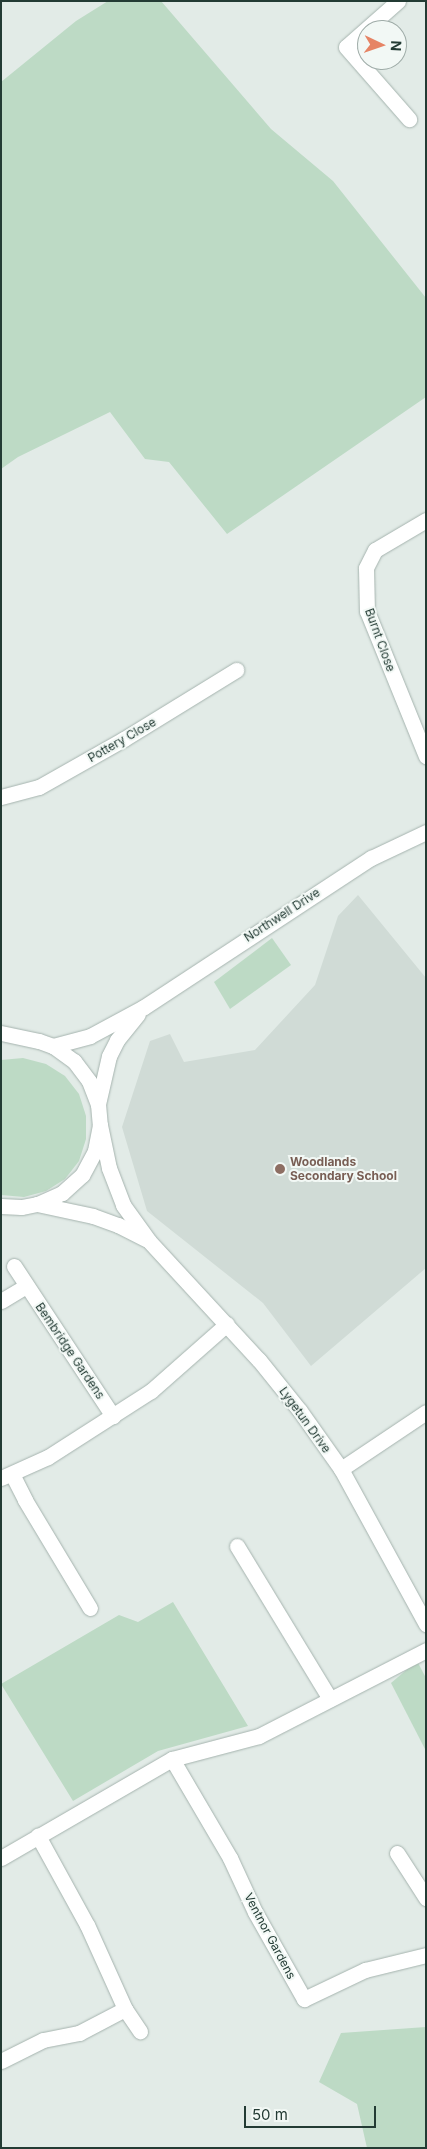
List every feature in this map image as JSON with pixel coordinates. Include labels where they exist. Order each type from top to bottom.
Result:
[{"type":"street","points":[[398,1],[346,47],[409,119]]},
{"type":"street","name":"Burnt Close","points":[[426,520],[374,550],[366,568],[367,611],[426,756]]},
{"type":"street","name":"Pottery Close","points":[[1,797],[39,786],[124,740],[236,670]]},
{"type":"street","name":"Northwell Drive","points":[[53,1046],[90,1036],[144,1007],[371,858],[426,832]]},
{"type":"street","name":"Northwell Drive","points":[[98,1104],[109,1056],[117,1040],[144,1007]]},
{"type":"street","points":[[1,1033],[53,1046],[74,1061],[89,1081],[98,1104],[100,1125],[109,1168],[123,1205],[150,1241]]},
{"type":"street","points":[[1,1039],[25,1038]]},
{"type":"street","points":[[1,1206],[21,1207],[37,1204],[62,1193],[82,1175],[95,1152],[100,1125]]},
{"type":"street","points":[[37,1204],[93,1216],[118,1225],[150,1241]]},
{"type":"street","name":"Lygetun Drive","points":[[150,1241],[265,1367],[341,1469],[426,1624]]},
{"type":"street","name":"Bembridge Gardens","points":[[14,1266],[113,1416]]},
{"type":"street","points":[[1,1301],[26,1286]]},
{"type":"street","points":[[90,1608],[25,1500],[7,1476],[48,1457],[151,1390],[227,1324]]},
{"type":"street","points":[[341,1469],[425,1413]]},
{"type":"street","points":[[237,1546],[330,1699]]},
{"type":"street","points":[[1,1858],[172,1759],[259,1736],[426,1650]]},
{"type":"street","name":"Ventnor Gardens","points":[[172,1759],[230,1858],[255,1912],[304,1999],[366,1970],[426,1955]]},
{"type":"street","points":[[38,1836],[87,1925],[125,2009],[140,2031]]},
{"type":"street","points":[[397,1853],[426,1898]]},
{"type":"street","points":[[1,2061],[43,2040],[79,2034],[125,2009]]},
{"type":"shaded area","name":"Woodlands Secondary School","points":[[358,895],[426,978],[426,1268],[311,1366],[263,1303],[147,1211],[122,1127],[150,1041],[170,1034],[184,1062],[255,1050],[315,985],[338,916]]},
{"type":"green space","points":[[108,1],[161,1],[271,129],[333,181],[426,298],[426,397],[227,534],[169,462],[145,459],[110,412],[18,457],[1,469],[1,82],[76,21]]},
{"type":"green space","points":[[272,938],[291,965],[230,1009],[214,982]]},
{"type":"green space","points":[[23,1058],[46,1064],[65,1076],[79,1094],[86,1116],[86,1139],[79,1161],[65,1179],[46,1191],[24,1197],[1,1195],[1,1060]]},
{"type":"green space","points":[[173,1602],[248,1726],[158,1751],[73,1801],[1,1684],[119,1615],[138,1622]]},
{"type":"green space","points":[[417,1661],[426,1678],[426,1751],[391,1683]]},
{"type":"green space","points":[[426,2027],[426,2148],[367,2148],[357,2104],[319,2082],[341,2033]]},
{"type":"place","name":"Woodlands Secondary School","points":[[280,1169]]}]
